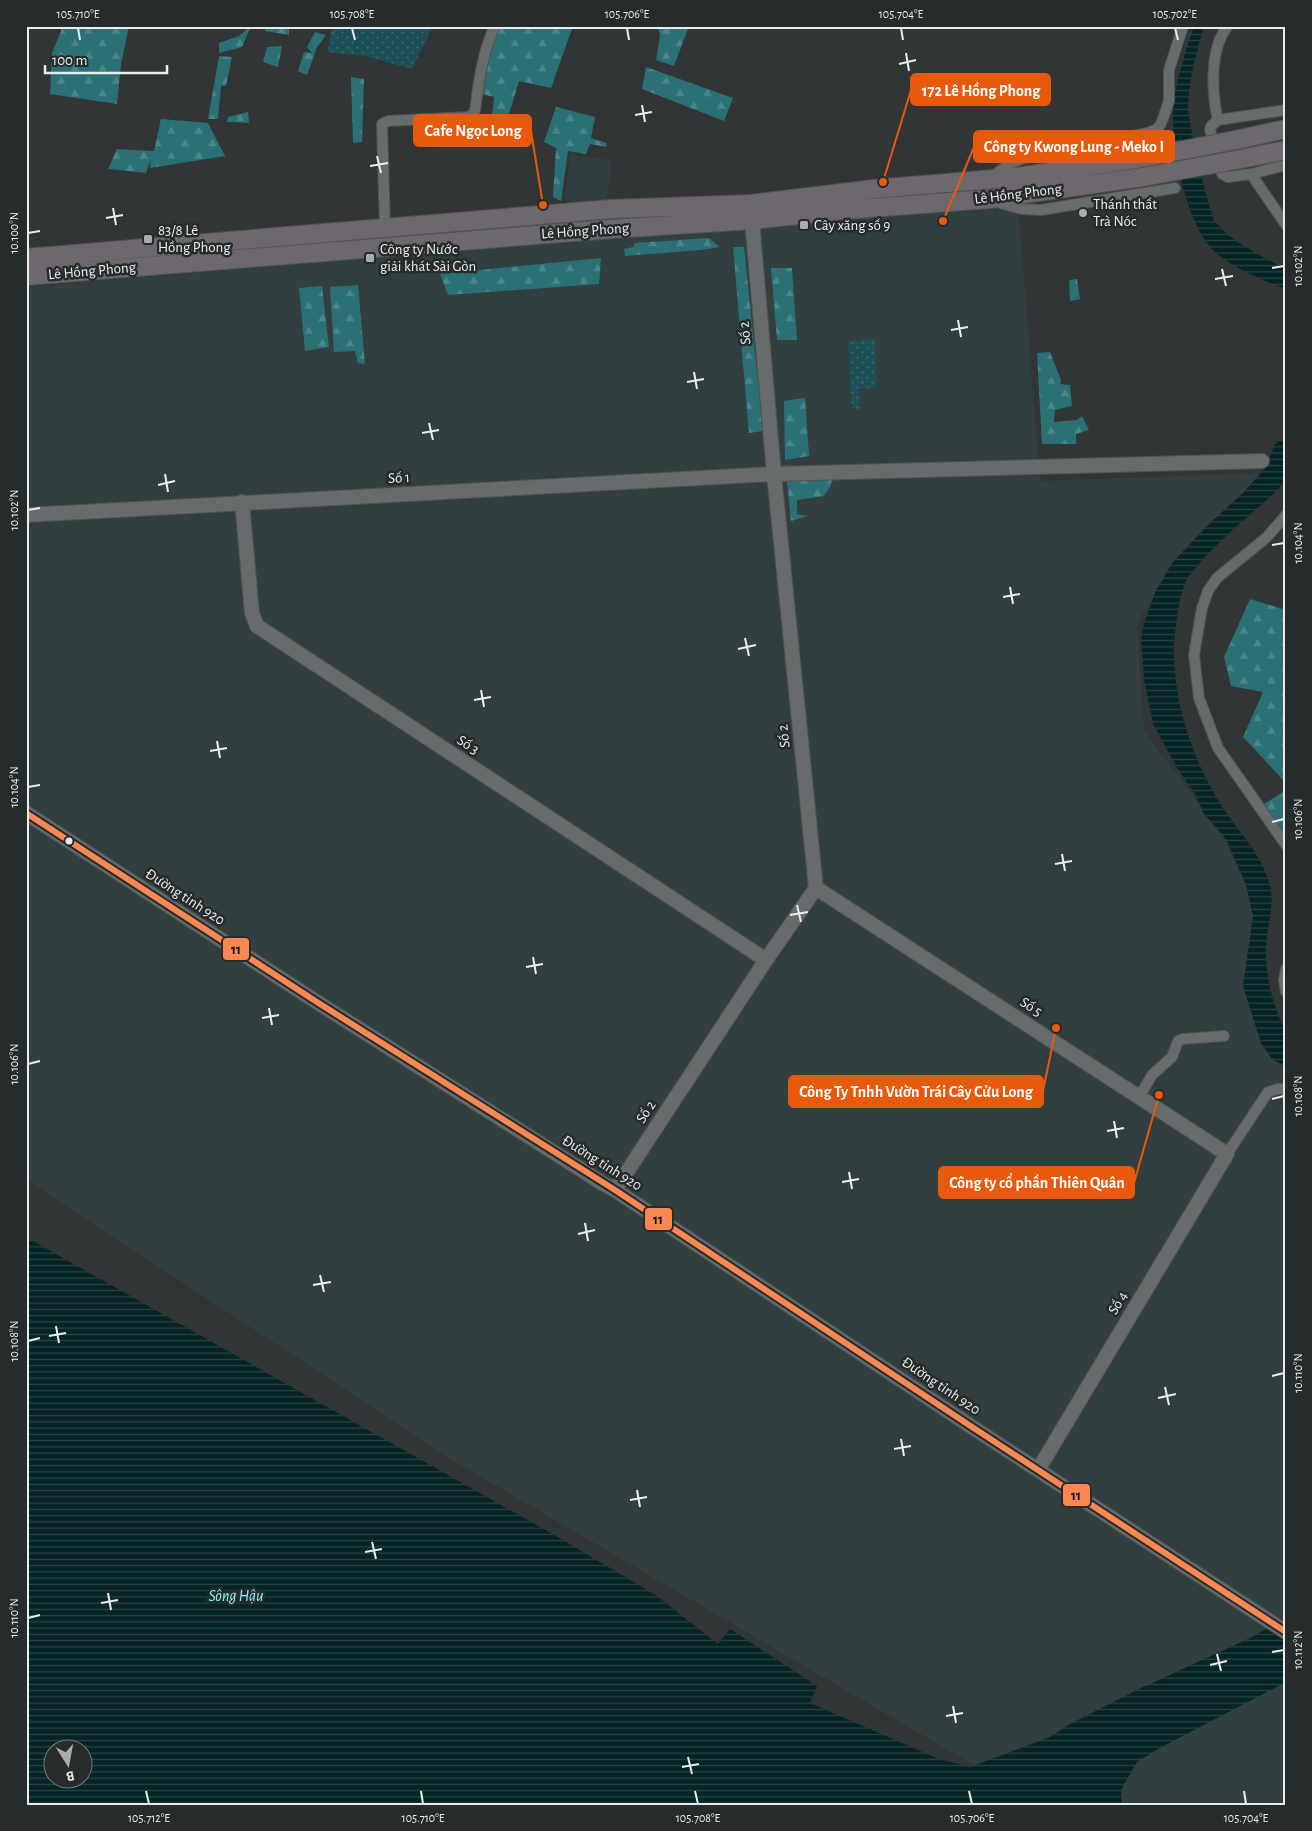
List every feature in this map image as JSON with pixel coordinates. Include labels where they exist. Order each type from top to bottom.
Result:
[{"type":"highway","name":"Lê Hồng Phong","points":[[26,276],[612,229],[751,212],[874,189],[1018,177],[1142,158],[1286,129]]},
{"type":"highway","name":"Lê Hồng Phong","points":[[26,258],[611,209],[751,212],[844,210],[989,199],[1143,177],[1286,150]]},
{"type":"street","points":[[385,228],[382,124],[388,121],[468,117],[473,115],[486,46],[495,26]]},
{"type":"street","points":[[988,179],[1008,165],[1021,159],[1148,133],[1157,129],[1161,124],[1169,101],[1169,70],[1183,26]]},
{"type":"street","points":[[1218,120],[1213,94],[1213,79],[1220,41],[1228,26]]},
{"type":"street","points":[[1286,110],[1218,120],[1211,126],[1210,130],[1222,174],[1228,177],[1251,174],[1286,165]]},
{"type":"street","points":[[1251,174],[1286,225]]},
{"type":"street","points":[[989,199],[1022,209],[1040,210],[1175,188]]},
{"type":"street","name":"Số 2","points":[[615,1190],[766,960],[816,888],[774,474],[751,212]]},
{"type":"street","name":"Số 1","points":[[26,515],[774,474],[1262,461]]},
{"type":"street","name":"Số 3","points":[[242,502],[252,613],[257,626],[766,960]]},
{"type":"street","points":[[1286,515],[1267,537],[1217,578],[1213,584],[1202,608],[1194,655],[1194,668],[1200,698],[1218,748],[1286,845]]},
{"type":"street","name":"Đường tỉnh 920","points":[[26,813],[320,1004],[615,1190],[1286,1632]]},
{"type":"street","name":"Số 5","points":[[816,888],[1227,1154]]},
{"type":"street","points":[[1286,969],[1284,980],[1286,992]]},
{"type":"street","points":[[1139,1097],[1152,1075],[1172,1057],[1178,1042],[1183,1038],[1224,1036]]},
{"type":"street","points":[[1227,1154],[1268,1092],[1286,1089]]},
{"type":"street","name":"Số 4","points":[[1038,1470],[1227,1154]]},
{"type":"shaded area","points":[[333,26],[372,26],[369,40],[373,26],[433,26],[412,69],[365,56],[327,52]]},
{"type":"shaded area","points":[[570,155],[612,160],[606,205],[565,200]]},
{"type":"shaded area","points":[[1018,203],[1040,481],[1261,473],[1172,563],[1137,624],[1144,731],[1222,835],[1246,885],[1253,916],[1243,986],[1261,1043],[1272,1059],[1286,1067],[1286,1805],[1054,1805],[965,1760],[449,1458],[26,1179],[26,287]]},
{"type":"shaded area","points":[[875,338],[877,387],[858,389],[860,409],[852,409],[848,342]]},
{"type":"green space","points":[[63,26],[129,26],[121,64],[117,104],[50,94],[52,53]]},
{"type":"green space","points":[[251,26],[242,47],[219,53],[219,43],[239,36]]},
{"type":"green space","points":[[265,26],[289,26],[289,35],[265,31]]},
{"type":"green space","points":[[499,26],[573,26],[551,88],[519,81],[504,131],[491,127],[494,97],[479,93]]},
{"type":"green space","points":[[655,26],[689,26],[674,66],[656,60],[660,35],[658,28]]},
{"type":"green space","points":[[315,32],[326,35],[317,47],[307,75],[298,71],[304,52],[312,53],[307,47]]},
{"type":"green space","points":[[282,46],[278,67],[263,62],[267,47]]},
{"type":"green space","points":[[219,56],[232,57],[226,86],[221,86],[218,119],[208,119]]},
{"type":"green space","points":[[646,67],[733,98],[724,121],[642,89]]},
{"type":"green space","points":[[351,77],[364,79],[362,142],[353,143]]},
{"type":"green space","points":[[556,107],[595,117],[591,138],[607,143],[606,147],[590,144],[586,154],[568,151],[561,201],[553,197],[556,148],[544,142]]},
{"type":"green space","points":[[248,112],[249,123],[227,122],[228,117]]},
{"type":"green space","points":[[161,119],[208,123],[225,156],[150,168],[151,159],[146,173],[108,169],[117,149],[154,151]]},
{"type":"green space","points":[[709,238],[720,247],[625,256],[624,249],[633,247],[635,243]]},
{"type":"green space","points":[[733,247],[744,247],[763,431],[749,433]]},
{"type":"green space","points":[[601,258],[599,284],[448,295],[440,274]]},
{"type":"green space","points":[[771,268],[792,268],[797,340],[777,340]]},
{"type":"green space","points":[[1077,279],[1080,299],[1070,301],[1069,280]]},
{"type":"green space","points":[[358,285],[365,364],[358,363],[355,351],[334,352],[330,287]]},
{"type":"green space","points":[[322,286],[329,347],[305,351],[299,288]]},
{"type":"green space","points":[[1050,352],[1061,380],[1060,384],[1070,385],[1072,406],[1055,410],[1054,422],[1077,420],[1082,416],[1089,430],[1076,434],[1076,444],[1042,444],[1037,353]]},
{"type":"green space","points":[[805,398],[809,456],[785,460],[784,401]]},
{"type":"green space","points":[[832,478],[831,485],[824,496],[797,500],[797,514],[808,516],[791,521],[787,481]]},
{"type":"green space","points":[[1250,599],[1286,610],[1286,783],[1243,737],[1263,692],[1231,686],[1224,657]]},
{"type":"green space","points":[[1286,790],[1286,840],[1264,804]]},
{"type":"water","points":[[1194,26],[1204,26],[1196,55],[1188,105],[1199,166],[1213,216],[1216,223],[1231,237],[1286,269],[1286,289],[1247,272],[1227,261],[1212,249],[1202,236],[1186,199],[1176,157],[1173,117],[1178,81]]},
{"type":"water","points":[[1280,440],[1286,440],[1287,469],[1284,481],[1272,495],[1209,553],[1186,581],[1179,605],[1174,651],[1177,692],[1181,712],[1194,751],[1211,788],[1254,851],[1269,882],[1272,898],[1266,946],[1266,963],[1272,996],[1286,1034],[1286,1067],[1272,1059],[1261,1043],[1243,986],[1253,916],[1246,885],[1226,839],[1204,814],[1194,792],[1179,771],[1153,724],[1144,679],[1141,640],[1143,627],[1155,593],[1172,563],[1261,473],[1268,464],[1274,445]]},
{"type":"water","name":"Sông Hậu","points":[[26,1237],[563,1540],[657,1596],[718,1644],[730,1629],[817,1686],[810,1703],[939,1759],[970,1767],[1050,1737],[1068,1725],[1141,1688],[1248,1639],[1286,1618],[1286,1682],[1158,1749],[1137,1762],[1121,1790],[1122,1805],[26,1805]]},
{"type":"transit line","name":"11","points":[[26,813],[320,1004],[615,1190],[969,1425],[1286,1632]]},
{"type":"place","name":"172 Lê Hồng Phong","points":[[883,182]]},
{"type":"place","name":"Cafe Ngọc Long","points":[[543,205]]},
{"type":"place","name":"Thánh thất Trà Nóc","points":[[1083,213]]},
{"type":"place","name":"Công ty Kwong Lung - Meko I","points":[[943,221]]},
{"type":"place","name":"Cây xăng số 9","points":[[804,225]]},
{"type":"place","name":"83/8 Lê Hồng Phong","points":[[148,239]]},
{"type":"place","name":"Công ty Nước giải khát Sài Gòn","points":[[370,258]]},
{"type":"place","name":"Công Ty Tnhh Vườn Trái Cây Cửu Long","points":[[1056,1028]]},
{"type":"place","name":"Công ty cổ phần Thiên Quân","points":[[1159,1095]]}]
